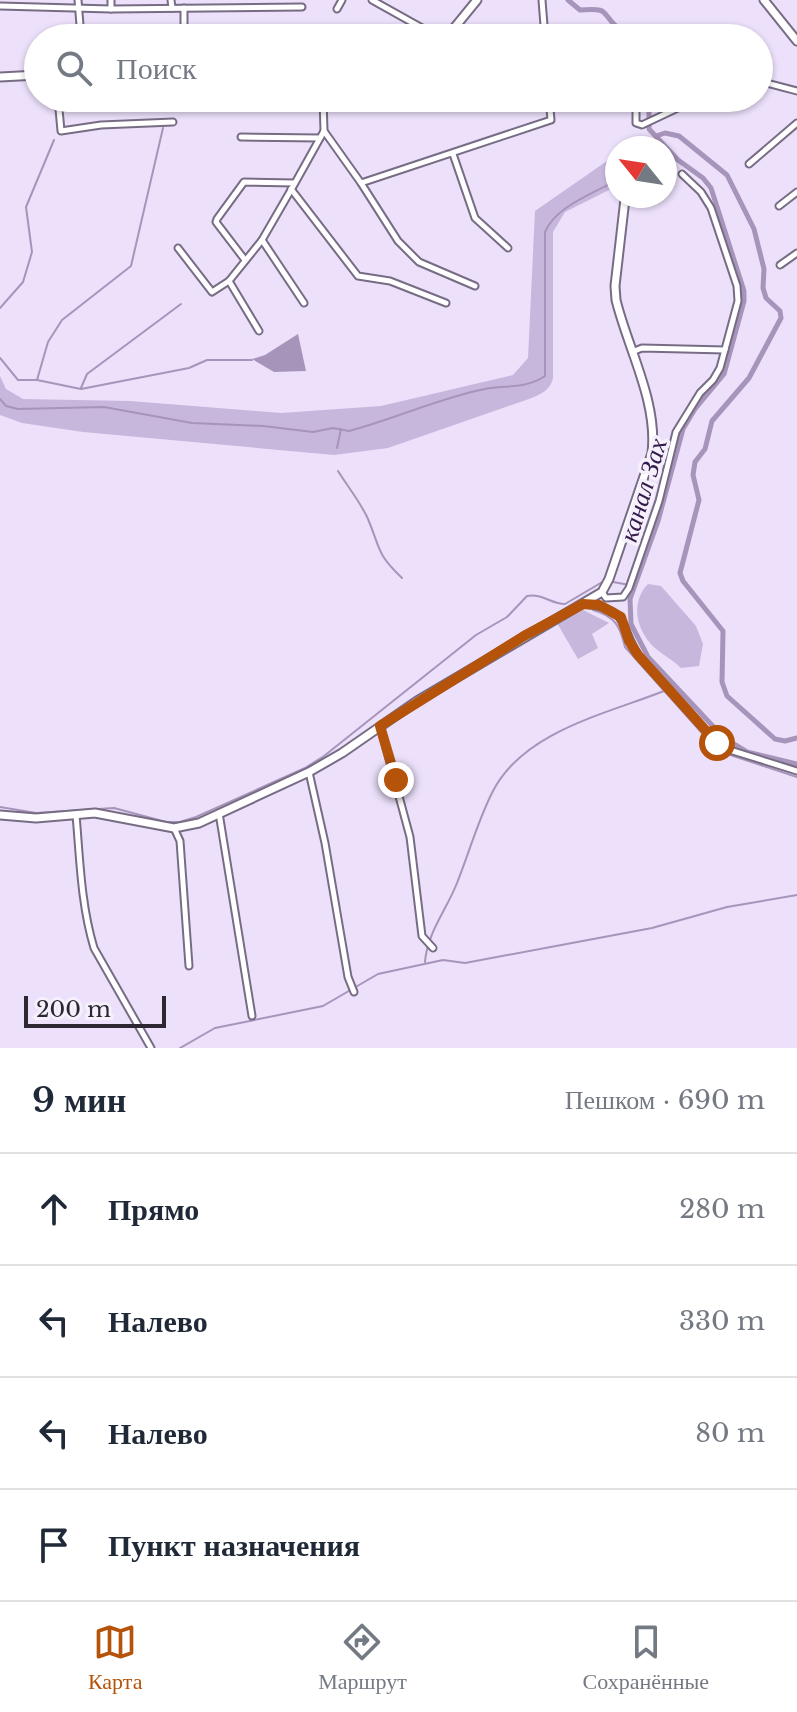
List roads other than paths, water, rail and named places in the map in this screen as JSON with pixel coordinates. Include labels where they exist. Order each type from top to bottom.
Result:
[{"type":"main road","points":[[457,24],[477,0]]},
{"type":"main road","points":[[764,0],[797,41]]},
{"type":"main road","points":[[0,77],[24,76]]},
{"type":"main road","points":[[0,815],[36,818],[106,815],[174,828],[199,823],[309,772],[510,644],[604,595],[652,453],[649,409],[620,315],[615,286],[624,208]]},
{"type":"street","points":[[111,0],[111,9]]},
{"type":"street","points":[[171,0],[172,8]]},
{"type":"street","points":[[337,9],[342,0]]},
{"type":"street","points":[[372,0],[415,24]]},
{"type":"street","points":[[542,0],[544,24]]},
{"type":"street","points":[[1,4],[78,4],[111,9],[249,3],[302,7]]},
{"type":"street","points":[[78,4],[80,24]]},
{"type":"street","points":[[184,8],[184,24]]},
{"type":"street","points":[[773,85],[797,91]]},
{"type":"street","points":[[59,112],[61,131],[101,125],[173,122]]},
{"type":"street","points":[[178,248],[212,292],[229,281],[262,240],[324,131],[323,112]]},
{"type":"street","points":[[361,183],[551,120],[550,112]]},
{"type":"street","points":[[636,112],[636,123],[642,125],[671,112]]},
{"type":"street","points":[[749,164],[797,123]]},
{"type":"street","points":[[324,131],[398,241],[419,262],[475,286]]},
{"type":"street","points":[[241,137],[320,138]]},
{"type":"street","points":[[453,154],[475,218],[508,248]]},
{"type":"street","points":[[599,605],[604,595],[623,597],[629,588],[659,501],[676,432],[700,393],[713,380],[738,301],[737,286],[711,208],[701,192],[682,174]]},
{"type":"street","points":[[245,260],[216,222],[217,219],[244,182],[293,186],[358,276],[390,281],[446,303]]},
{"type":"street","points":[[779,206],[797,192]]},
{"type":"street","points":[[262,240],[304,303]]},
{"type":"street","points":[[780,265],[797,253]]},
{"type":"street","points":[[229,281],[259,331]]},
{"type":"street","points":[[632,352],[642,348],[725,350]]},
{"type":"street","points":[[583,604],[599,605],[621,617],[629,641],[638,655],[720,747],[797,771]]},
{"type":"street","points":[[380,726],[410,837],[422,936],[433,948]]},
{"type":"street","points":[[309,772],[354,992]]},
{"type":"street","points":[[219,813],[252,1016]]},
{"type":"street","points":[[76,815],[85,911],[94,948],[151,1048]]},
{"type":"street","points":[[174,828],[180,841],[189,966]]},
{"type":"waterway","points":[[568,0],[580,10],[604,12],[613,24]]},
{"type":"waterway","name":"канал Зах","points":[[649,112],[649,129],[678,160],[703,178],[711,188],[744,291],[744,301],[724,374],[683,429],[658,521],[630,599],[631,624],[648,657],[724,738],[747,752],[797,764]]},
{"type":"waterway","points":[[37,380],[48,342],[62,320],[131,266],[163,128]]},
{"type":"waterway","points":[[656,136],[665,133],[679,136],[727,175],[754,229],[764,269],[766,298],[780,311],[781,318],[749,378],[712,421],[705,449],[695,462],[693,475],[699,500],[680,573],[723,631],[722,682],[727,696],[775,739],[785,741],[797,738]]},
{"type":"waterway","points":[[0,308],[23,282],[32,252],[26,207],[54,140]]},
{"type":"waterway","points":[[0,399],[6,406],[18,409],[104,407],[192,423],[313,432],[333,428],[349,431],[468,393],[531,383],[545,376],[545,232],[566,208],[605,186]]},
{"type":"waterway","points":[[81,388],[87,374],[181,304]]},
{"type":"waterway","points":[[0,358],[18,380],[37,380],[81,389],[189,368],[207,360],[252,360]]},
{"type":"waterway","points":[[337,448],[341,429]]},
{"type":"waterway","points":[[338,471],[365,513],[383,557],[402,578]]},
{"type":"waterway","points":[[0,807],[36,813],[114,808],[166,822],[196,817],[305,768],[324,756],[476,635],[507,617],[527,596],[565,604],[604,581]]},
{"type":"waterway","points":[[613,582],[635,586]]},
{"type":"waterway","points":[[593,610],[607,615],[615,623],[625,647],[718,751],[797,777]]},
{"type":"waterway","points":[[425,962],[429,941],[457,883],[483,813],[507,770],[525,753],[568,727],[664,691]]},
{"type":"waterway","points":[[180,1048],[215,1028],[323,1006],[378,974],[443,960],[465,963],[652,928],[727,907],[797,895]]}]
